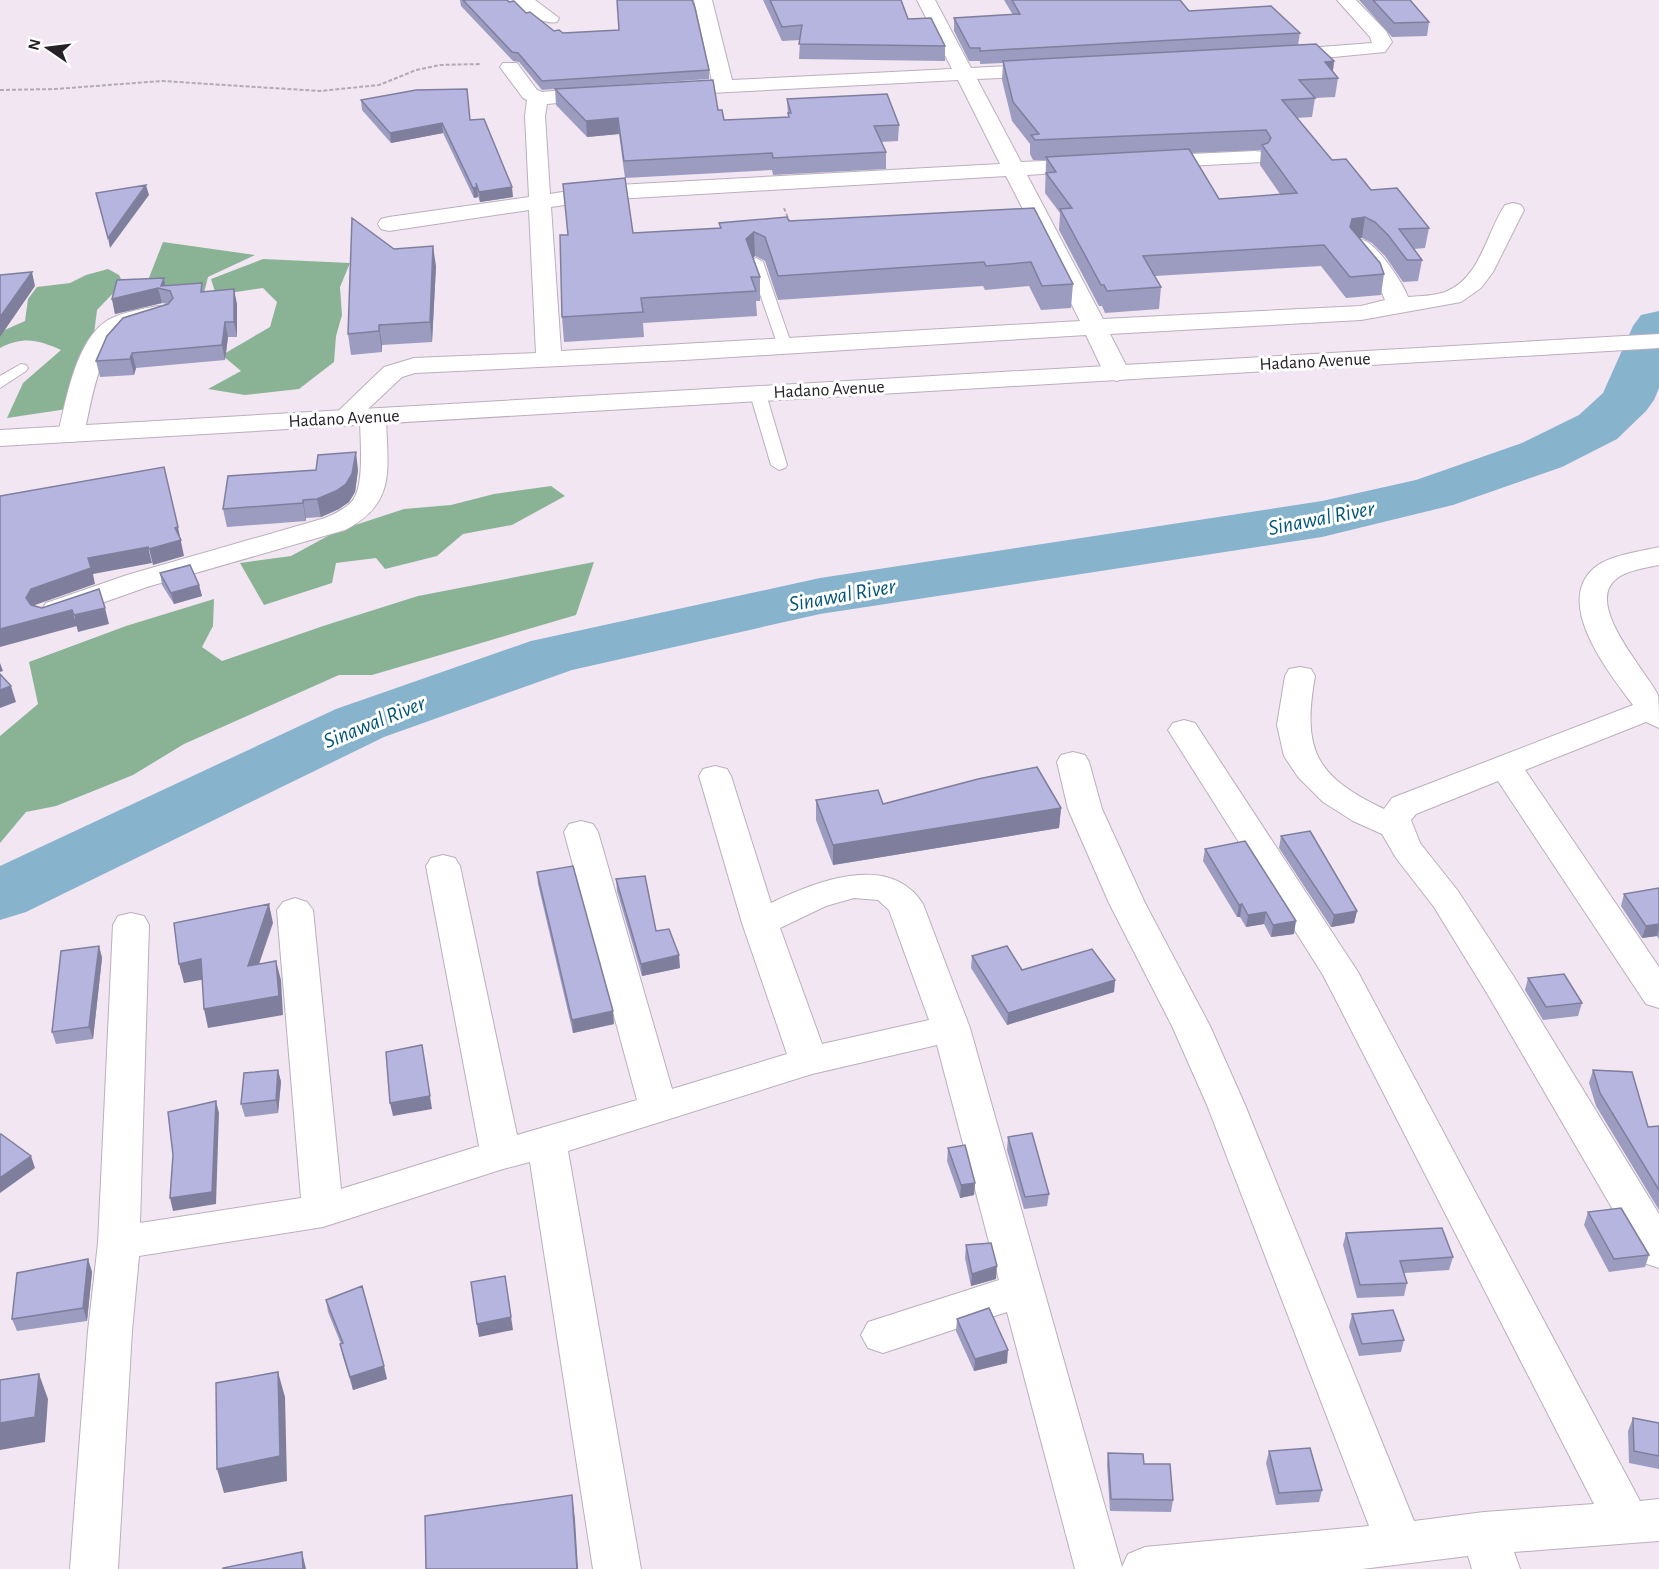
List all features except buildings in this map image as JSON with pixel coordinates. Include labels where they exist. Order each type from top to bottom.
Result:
[{"type":"street","points":[[522,0],[550,18]]},
{"type":"street","points":[[703,0],[723,86]]},
{"type":"street","points":[[926,0],[966,74],[1117,373]]},
{"type":"street","points":[[1262,57],[1369,51],[1378,48],[1382,42],[1379,34],[1346,0]]},
{"type":"street","points":[[510,67],[530,94],[540,99],[553,96],[621,92]]},
{"type":"street","points":[[655,90],[1073,68]]},
{"type":"street","points":[[540,99],[537,102],[535,116],[549,358]]},
{"type":"street","points":[[1129,163],[1256,157]]},
{"type":"street","points":[[389,224],[540,200],[657,189],[1106,164]]},
{"type":"street","points":[[344,418],[387,376],[399,369],[549,358],[684,353],[1361,313],[1452,297],[1472,286],[1498,245],[1513,210]]},
{"type":"street","points":[[1359,246],[1394,289],[1398,300],[1397,305]]},
{"type":"street","points":[[70,434],[95,352],[106,333],[123,322],[162,312]]},
{"type":"street","name":"Hadano Avenue","points":[[0,438],[1659,341]]},
{"type":"street","points":[[47,613],[137,581],[335,524],[350,517],[368,499],[372,485],[373,416]]},
{"type":"street","points":[[1659,556],[1626,565],[1602,576],[1592,593],[1594,610],[1602,634],[1657,710],[1404,806],[1394,819],[1395,827],[1494,971],[1570,1095],[1659,1251]]},
{"type":"street","points":[[1300,676],[1294,711],[1294,739],[1298,754],[1311,772],[1341,798],[1378,820],[1395,827]]},
{"type":"street","points":[[1145,1569],[1400,1544],[1490,1551],[1643,1521],[1340,972],[1184,730]]},
{"type":"street","points":[[1073,762],[1086,809],[1127,903],[1191,1026],[1226,1105],[1400,1544]]},
{"type":"street","points":[[1505,766],[1659,995]]},
{"type":"street","points":[[715,776],[760,923],[809,1061]]},
{"type":"street","points":[[581,832],[658,1107]]},
{"type":"street","points":[[443,866],[501,1154]]},
{"type":"street","points":[[760,923],[821,895],[849,888],[870,886],[886,888],[897,894],[905,904],[951,1028],[1099,1569]]},
{"type":"street","points":[[295,910],[323,1211]]},
{"type":"street","points":[[94,1569],[110,1331],[119,1243],[131,925]]},
{"type":"street","points":[[119,1243],[323,1211],[501,1154],[547,1143],[809,1061],[951,1028]]},
{"type":"street","points":[[547,1143],[617,1569]]},
{"type":"street","points":[[883,1335],[1023,1290]]},
{"type":"lane","points":[[756,262],[785,346]]},
{"type":"lane","points":[[0,383],[21,368]]},
{"type":"lane","points":[[758,394],[779,465]]},
{"type":"path","points":[[0,90],[162,81],[320,91],[379,85],[416,70],[440,65],[471,64],[510,67]]},
{"type":"green space","points":[[163,242],[255,255],[208,277],[204,293],[143,293]]},
{"type":"green space","points":[[263,259],[350,263],[340,287],[342,315],[336,336],[334,362],[299,389],[245,395],[208,389],[241,371],[222,355],[270,327],[277,302],[263,288],[216,295],[211,279]]},
{"type":"green space","points":[[108,269],[119,275],[123,283],[97,310],[93,342],[67,409],[7,418],[23,383],[61,350],[31,341],[16,342],[0,348],[0,332],[25,321],[28,299],[37,287],[70,283],[86,275]]},
{"type":"green space","points":[[551,486],[565,496],[512,525],[463,534],[437,556],[385,569],[376,558],[336,563],[332,583],[264,605],[240,563],[291,556],[337,531],[404,509],[451,505],[494,494]]},
{"type":"green space","points":[[594,562],[576,615],[372,675],[339,675],[184,744],[133,775],[56,806],[26,812],[0,843],[0,736],[38,704],[29,662],[126,626],[214,599],[213,626],[202,647],[222,661],[418,596]]},
{"type":"waterway","name":"Sinawal River","points":[[0,895],[360,723],[554,655],[820,596],[1322,519],[1433,493],[1542,455],[1598,427],[1627,400],[1659,326]]}]
